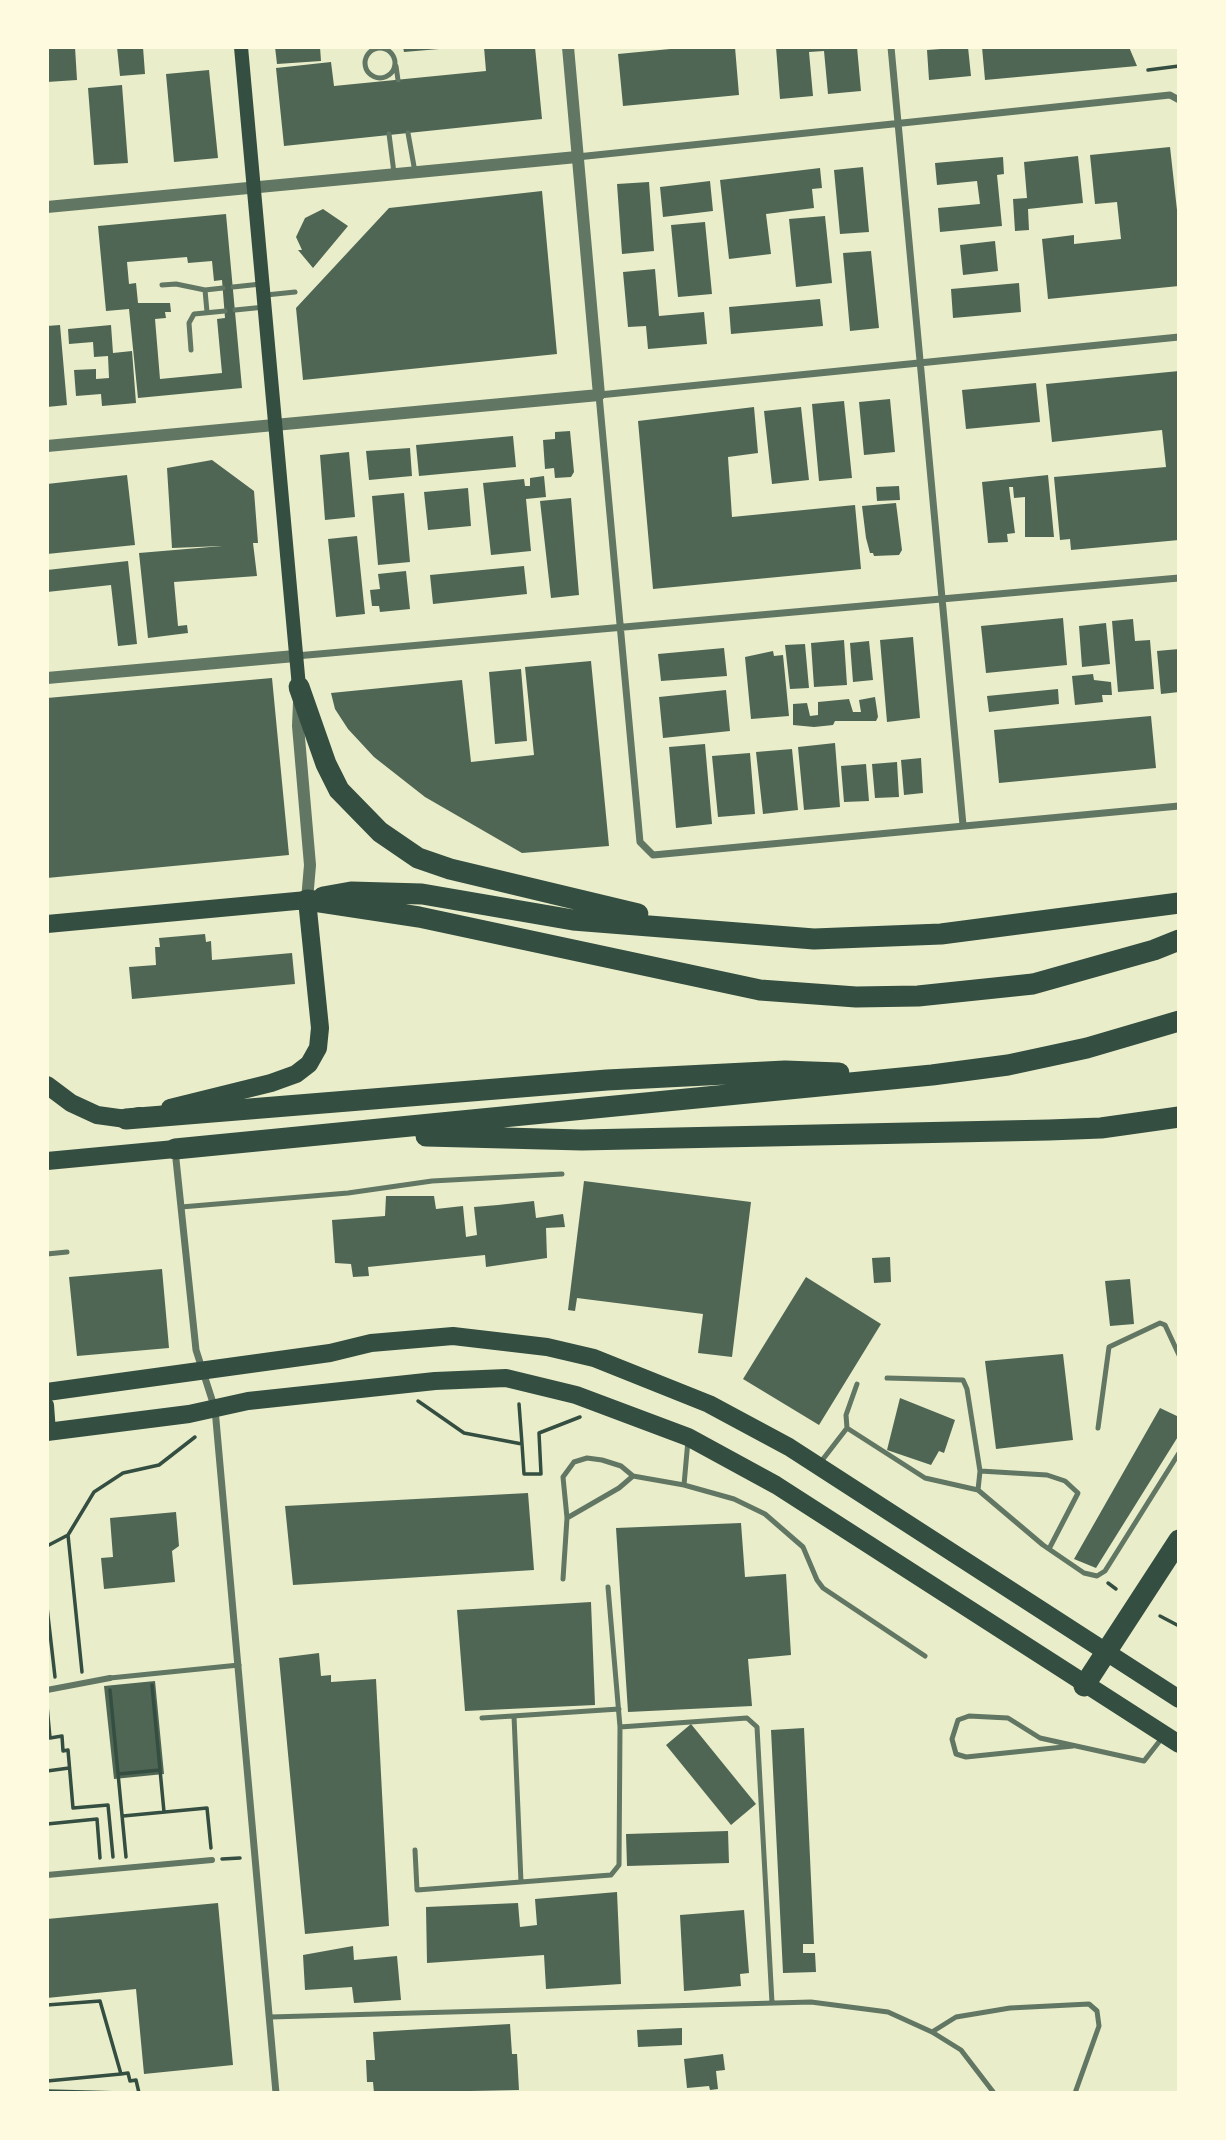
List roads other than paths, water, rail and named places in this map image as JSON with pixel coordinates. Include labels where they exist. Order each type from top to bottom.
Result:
[{"type":"highway","points":[[299,687],[326,764],[339,790],[380,832],[418,858],[450,869],[706,930]]},
{"type":"highway","points":[[307,901],[351,892],[422,894],[573,920],[814,939],[942,934],[1179,903]]},
{"type":"highway","points":[[307,901],[419,917],[760,990],[856,997],[918,996],[1033,984],[1154,950],[1179,940]]},
{"type":"highway","points":[[175,1149],[932,1075],[1008,1065],[1087,1048],[1179,1021]]},
{"type":"highway","points":[[126,1119],[607,1080],[785,1071],[932,1075]]},
{"type":"highway","points":[[331,1134],[582,1140],[1088,1129],[1179,1117]]},
{"type":"highway","points":[[1084,1686],[1179,1540]]},
{"type":"main road","points":[[241,47],[299,687]]},
{"type":"main road","points":[[47,924],[307,901],[320,1028],[318,1048],[309,1064],[296,1074],[271,1083],[126,1119],[97,1115],[71,1103],[47,1085]]},
{"type":"main road","points":[[47,1161],[175,1149]]},
{"type":"main road","points":[[47,1392],[330,1353],[371,1343],[453,1336],[547,1348],[594,1358],[709,1404],[818,1466],[1179,1699]]},
{"type":"main road","points":[[47,1405],[48,1432],[215,1409],[248,1401],[364,1387],[506,1378],[576,1395],[688,1437],[788,1492],[1171,1740]]},
{"type":"street","points":[[568,47],[640,842],[653,855],[1179,806]]},
{"type":"street","points":[[891,47],[963,825]]},
{"type":"street","points":[[47,207],[577,157],[1170,95],[1179,100]]},
{"type":"street","points":[[47,446],[599,395],[1179,337]]},
{"type":"street","points":[[47,678],[1179,578]]},
{"type":"street","points":[[299,687],[298,726],[310,865],[307,901]]},
{"type":"street","points":[[175,1149],[196,1350],[215,1409],[276,2093]]},
{"type":"street","points":[[47,1690],[110,1678]]},
{"type":"street","points":[[47,1875],[212,1860]]},
{"type":"lane","points":[[395,60],[390,74],[377,80],[368,73],[365,63],[371,51],[386,49],[395,60],[398,80]]},
{"type":"lane","points":[[408,133],[415,172]]},
{"type":"lane","points":[[389,134],[394,175]]},
{"type":"lane","points":[[162,285],[176,284],[205,290],[223,288]]},
{"type":"lane","points":[[233,287],[263,295],[295,292]]},
{"type":"lane","points":[[205,290],[207,312]]},
{"type":"lane","points":[[235,310],[263,295]]},
{"type":"lane","points":[[191,350],[189,323],[194,314],[225,311]]},
{"type":"lane","points":[[181,1207],[348,1193],[432,1181],[562,1174]]},
{"type":"lane","points":[[47,1254],[68,1252]]},
{"type":"lane","points":[[1098,1428],[1109,1347],[1160,1323],[1165,1325],[1179,1354]]},
{"type":"lane","points":[[887,1378],[963,1380],[980,1471],[978,1490]]},
{"type":"lane","points":[[818,1466],[847,1428],[846,1415],[857,1384]]},
{"type":"lane","points":[[847,1428],[925,1478],[978,1490],[1049,1549],[1084,1573],[1097,1576],[1105,1571],[1179,1453]]},
{"type":"lane","points":[[684,1485],[688,1437]]},
{"type":"lane","points":[[563,1579],[567,1518],[563,1477],[574,1462],[587,1458],[602,1460],[621,1466],[632,1476],[684,1485],[734,1499],[765,1514],[803,1547],[823,1588],[925,1656]]},
{"type":"lane","points":[[980,1471],[1047,1475],[1065,1481],[1077,1493],[1049,1549]]},
{"type":"lane","points":[[567,1518],[619,1488],[632,1476]]},
{"type":"lane","points":[[415,1850],[417,1890],[611,1875],[618,1865],[620,1727],[608,1587]]},
{"type":"lane","points":[[110,1678],[239,1665]]},
{"type":"lane","points":[[482,1718],[619,1709]]},
{"type":"lane","points":[[514,1716],[521,1882]]},
{"type":"lane","points":[[1073,1746],[966,1757],[956,1755],[952,1739],[958,1720],[969,1716],[1008,1718],[1040,1738],[1144,1761],[1171,1740]]},
{"type":"lane","points":[[620,1727],[747,1718],[757,1727],[772,2003]]},
{"type":"lane","points":[[270,2017],[811,2002],[888,2012],[932,2032],[961,2050],[994,2093]]},
{"type":"lane","points":[[932,2032],[956,2017],[1010,2008],[1089,2004],[1097,2011],[1099,2026],[1075,2093]]}]
